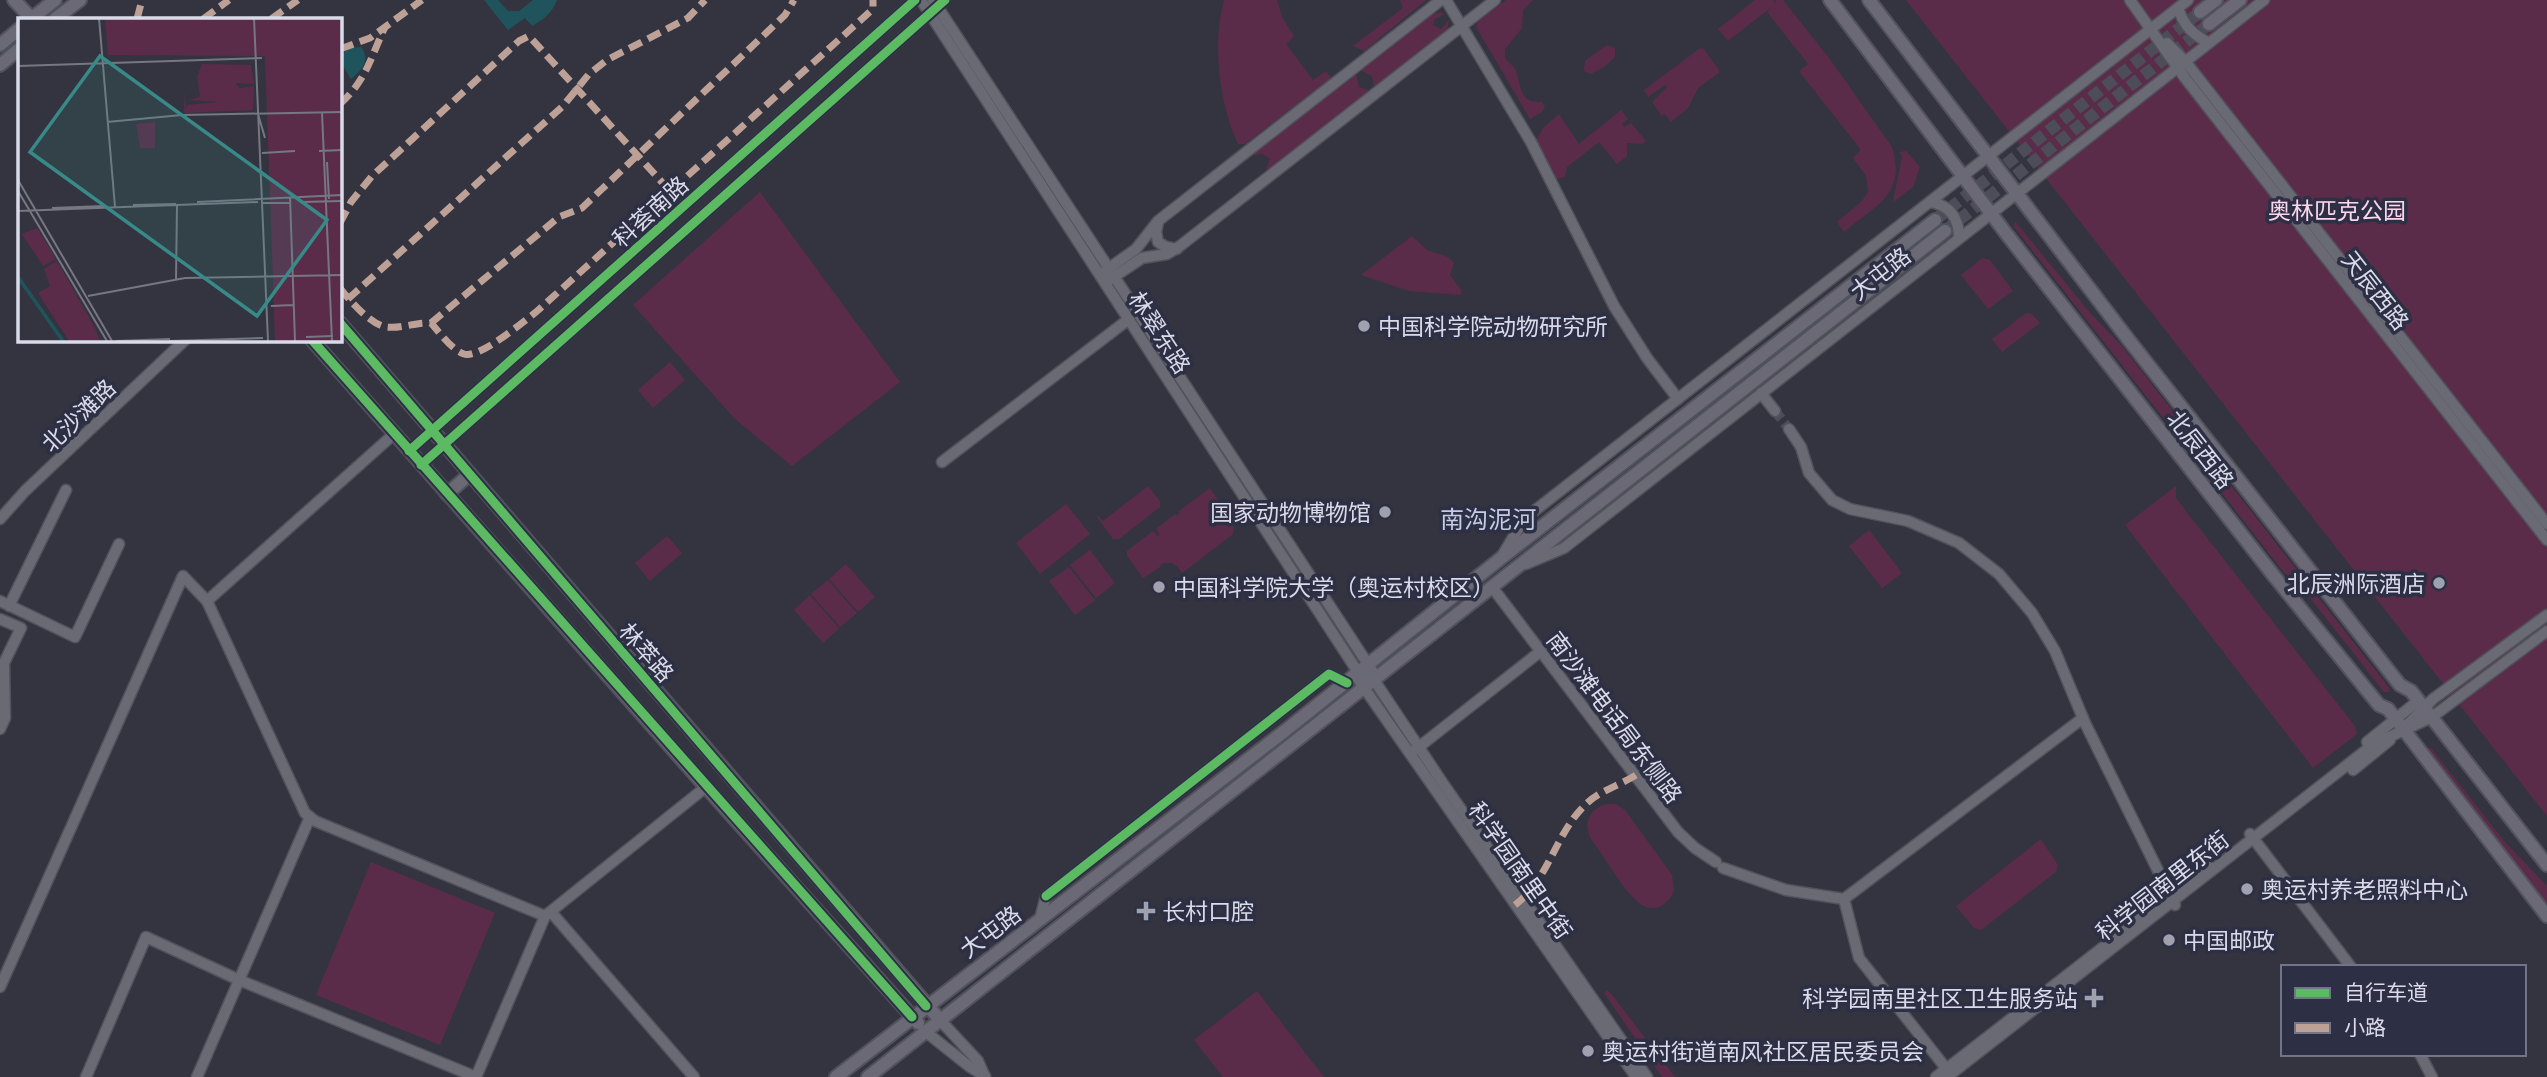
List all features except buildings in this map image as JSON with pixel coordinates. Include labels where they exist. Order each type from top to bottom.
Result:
[{"type":"main road","points":[[14,0],[31,18]]},
{"type":"main road","points":[[35,18],[80,0]]},
{"type":"main road","name":"北辰西路","points":[[1830,0],[1963,176],[2274,576],[2379,705],[2388,709],[2547,916]]},
{"type":"main road","name":"北辰西路","points":[[1869,0],[2128,339],[2400,685],[2411,691],[2547,865]]},
{"type":"main road","points":[[2200,12],[2216,0]]},
{"type":"main road","points":[[2210,24],[2241,0]]},
{"type":"main road","points":[[0,45],[18,30]]},
{"type":"main road","points":[[0,65],[18,50]]},
{"type":"main road","name":"大屯路","points":[[836,1077],[1359,673],[1500,559],[1935,220]]},
{"type":"main road","name":"大屯路","points":[[868,1077],[1945,231]]},
{"type":"main road","name":"林萃路","points":[[341,324],[940,1020]]},
{"type":"main road","name":"林萃路","points":[[313,341],[706,788],[926,1031]]},
{"type":"main road","points":[[447,494],[470,474]]},
{"type":"main road","points":[[1359,673],[1370,683]]},
{"type":"main road","points":[[890,993],[905,981]]},
{"type":"street","name":"科荟南路","points":[[410,451],[915,0]]},
{"type":"street","points":[[1107,276],[1136,249],[1158,221],[1444,0],[1463,26],[1542,161],[1614,306],[1647,358],[1678,399]]},
{"type":"street","points":[[1107,276],[1142,258],[1167,254],[1177,248],[1495,0]]},
{"type":"street","name":"天辰西路","points":[[2130,0],[2547,540]]},
{"type":"street","name":"大屯路","points":[[1500,559],[1524,519],[2188,0]]},
{"type":"street","name":"大屯路","points":[[1516,568],[1564,548],[2264,0]]},
{"type":"street","name":"科荟南路","points":[[421,465],[932,3]]},
{"type":"street","name":"林翠东路","points":[[932,3],[1359,673]]},
{"type":"street","points":[[2178,8],[2191,33],[2208,43]]},
{"type":"street","name":"天辰西路","points":[[2181,65],[2547,524]]},
{"type":"street","points":[[1930,202],[1943,204],[1952,214],[1959,224],[1959,238]]},
{"type":"street","points":[[1158,221],[1158,242],[1166,247],[1177,248]]},
{"type":"street","name":"林翠东路","points":[[1107,276],[1129,319],[1359,673]]},
{"type":"street","points":[[942,462],[1129,319]]},
{"type":"street","name":"北沙滩路","points":[[0,519],[25,491],[184,341]]},
{"type":"street","points":[[1761,393],[1775,411]]},
{"type":"street","points":[[1789,429],[1801,447],[1809,473],[1832,500],[1850,509],[1908,521],[1959,543],[1999,574],[2032,613],[2055,651],[2083,718],[2173,901]]},
{"type":"street","points":[[206,601],[394,434]]},
{"type":"street","points":[[66,489],[5,604],[75,637],[119,544]]},
{"type":"street","points":[[0,988],[183,576],[206,601],[310,817],[548,914],[694,1077]]},
{"type":"street","name":"南沙滩电话局东侧路","points":[[1492,587],[1678,832],[1695,848],[1719,865],[1786,890],[1844,899]]},
{"type":"street","points":[[2400,724],[2425,709],[2547,615]]},
{"type":"street","points":[[0,619],[21,628],[4,663],[5,718],[0,729]]},
{"type":"street","points":[[2400,724],[2547,631]]},
{"type":"street","points":[[1416,749],[1541,651]]},
{"type":"street","points":[[1041,919],[1046,896],[1329,674],[1359,673]]},
{"type":"street","points":[[1370,683],[1636,1077]]},
{"type":"street","name":"科学园南里中街","points":[[1370,683],[1645,1077]]},
{"type":"street","points":[[1951,1075],[1859,958],[1844,899],[2083,718]]},
{"type":"street","name":"科学园南里东街","points":[[1936,1077],[1951,1075],[2400,724]]},
{"type":"street","points":[[86,1077],[146,937],[239,979],[476,1077],[548,914],[706,788]]},
{"type":"street","points":[[197,1077],[310,817]]},
{"type":"street","points":[[2254,839],[2349,965]]},
{"type":"street","points":[[940,1020],[978,1061],[985,1076]]},
{"type":"street","points":[[926,1031],[970,1068],[985,1076]]},
{"type":"street","points":[[2421,1056],[2432,1077]]},
{"type":"green space","points":[[1224,0],[1277,0],[1282,17],[1294,36],[1286,44],[1313,80],[1326,71],[1331,78],[1245,144],[1238,144],[1231,128],[1219,73],[1218,35]]},
{"type":"green space","points":[[1400,0],[1426,0],[1364,51],[1353,46],[1403,8]]},
{"type":"green space","points":[[1506,0],[1533,0],[1523,10],[1522,28],[1505,49],[1505,58],[1515,69],[1525,97],[1534,102],[1542,102],[1545,106],[1542,112],[1530,119],[1476,27],[1478,21]]},
{"type":"green space","points":[[1755,0],[1773,0],[1776,4],[1775,0],[1783,0],[1829,58],[1892,147],[1896,163],[1892,187],[1877,206],[1844,232],[1837,222],[1862,201],[1868,192],[1866,176],[1853,158],[1861,150],[1799,71],[1808,64],[1767,12],[1773,6],[1728,41],[1718,29]]},
{"type":"green space","name":"奥林匹克公园","points":[[1906,0],[2547,0],[2547,816]]},
{"type":"green space","points":[[1441,12],[1445,14],[1435,19],[1433,25],[1441,29],[1449,20],[1447,31],[1374,88],[1372,76],[1360,70],[1431,15]]},
{"type":"green space","points":[[1607,45],[1615,48],[1615,57],[1591,74],[1584,71],[1585,61]]},
{"type":"green space","points":[[1703,48],[1719,73],[1698,88],[1688,108],[1671,122],[1665,114],[1662,116],[1652,102],[1667,87],[1665,85],[1648,97],[1644,90]]},
{"type":"green space","points":[[1356,73],[1359,87],[1370,91],[1267,171],[1270,159],[1261,153],[1255,156],[1253,153]]},
{"type":"green space","points":[[1621,110],[1628,119],[1622,124],[1624,127],[1631,123],[1646,141],[1642,144],[1627,143],[1627,156],[1617,164],[1599,142],[1567,167],[1565,177],[1557,179],[1540,151],[1537,139],[1543,128],[1559,114],[1579,144]]},
{"type":"green space","points":[[1906,151],[1920,167],[1913,187],[1893,202],[1902,156],[1899,152]]},
{"type":"green space","points":[[760,192],[900,382],[792,466],[735,419],[633,305]]},
{"type":"green space","points":[[2015,221],[2091,314],[2122,346],[2390,689],[2389,692],[2384,692],[2311,599],[2282,570],[2014,227]]},
{"type":"green space","points":[[1412,236],[1427,250],[1448,257],[1454,263],[1450,275],[1462,291],[1460,295],[1409,291],[1361,275]]},
{"type":"green space","points":[[1982,258],[1990,260],[2013,291],[1988,309],[1961,275]]},
{"type":"green space","points":[[2026,313],[2032,314],[2040,323],[2002,352],[1992,339]]},
{"type":"green space","points":[[670,362],[685,380],[653,408],[638,390]]},
{"type":"green space","points":[[1148,486],[1160,501],[1160,507],[1119,539],[1113,539],[1097,515],[1103,521]]},
{"type":"green space","points":[[2176,486],[2176,498],[2355,726],[2357,734],[2313,768],[2125,525]]},
{"type":"green space","points":[[1210,488],[1234,524],[1233,534],[1182,573],[1173,564],[1165,563],[1143,578],[1127,556],[1127,551],[1153,531],[1157,536],[1160,535],[1156,529],[1175,514],[1177,516],[1179,511]]},
{"type":"green space","points":[[1066,504],[1090,534],[1040,574],[1016,543]]},
{"type":"green space","points":[[1869,530],[1902,573],[1882,588],[1849,546]]},
{"type":"green space","points":[[667,536],[682,553],[650,581],[635,563]]},
{"type":"green space","points":[[1090,550],[1115,583],[1096,598],[1070,565]]},
{"type":"green space","points":[[846,564],[875,597],[858,612],[829,579]]},
{"type":"green space","points":[[1069,567],[1095,600],[1075,615],[1049,581]]},
{"type":"green space","points":[[828,580],[857,613],[840,627],[811,594]]},
{"type":"green space","points":[[810,595],[839,628],[823,643],[794,610]]},
{"type":"green space","points":[[2431,748],[2505,842],[2547,886],[2547,908],[2425,749]]},
{"type":"green space","points":[[1606,804],[1616,804],[1625,810],[1672,875],[1672,896],[1660,907],[1649,908],[1639,903],[1620,882],[1591,839],[1589,817],[1595,809]]},
{"type":"green space","points":[[2041,839],[2058,865],[2056,872],[1981,930],[1974,928],[1956,906]]},
{"type":"green space","points":[[371,862],[495,913],[440,1045],[316,995]]},
{"type":"green space","points":[[1607,990],[1675,1077],[1662,1077],[1604,993]]},
{"type":"green space","points":[[1257,991],[1324,1077],[1223,1077],[1194,1040]]},
{"type":"water","points":[[484,0],[498,0],[508,11],[519,11],[533,0],[557,0],[550,12],[532,26],[525,18],[508,30]]},
{"type":"water","points":[[361,47],[365,56],[364,64],[351,79],[341,63],[341,54],[350,48]]},
{"type":"tunnel","points":[[1935,220],[2200,12]]},
{"type":"tunnel","points":[[1945,231],[2209,24]]},
{"type":"tunnel","points":[[1775,411],[1789,429]]},
{"type":"marked path","points":[[137,18],[142,0]]},
{"type":"marked path","points":[[204,18],[229,0]]},
{"type":"marked path","points":[[272,18],[298,0]]},
{"type":"marked path","points":[[341,49],[370,38],[422,0]]},
{"type":"marked path","points":[[348,299],[563,106],[589,74],[607,60],[688,18],[705,0]]},
{"type":"marked path","points":[[431,323],[559,217],[582,208],[785,15],[794,0]]},
{"type":"marked path","points":[[341,289],[361,311],[380,325],[392,327],[431,323],[450,345],[464,354],[490,346],[536,312],[873,9],[873,0]]},
{"type":"marked path","points":[[341,103],[362,77],[385,27]]},
{"type":"marked path","points":[[341,221],[351,202],[372,176],[519,41],[529,36],[670,191]]},
{"type":"marked path","points":[[1515,905],[1536,883],[1566,830],[1584,806],[1602,792],[1636,775]]},
{"type":"cycle path","points":[[409,451],[915,0]]},
{"type":"cycle path","points":[[421,465],[945,0]]},
{"type":"cycle path","points":[[341,324],[926,1006]]},
{"type":"cycle path","points":[[313,341],[912,1017]]},
{"type":"cycle path","points":[[1046,896],[1329,674],[1347,683]]},
{"type":"place","name":"中国科学院动物研究所","points":[[1364,326]]},
{"type":"place","name":"国家动物博物馆","points":[[1385,512]]},
{"type":"place","name":"北辰洲际酒店","points":[[2439,583]]},
{"type":"place","name":"中国科学院大学（奥运村校区）","points":[[1159,587]]},
{"type":"place","name":"奥运村养老照料中心","points":[[2247,889]]},
{"type":"place","name":"长村口腔","points":[[1146,911]]},
{"type":"place","name":"中国邮政","points":[[2169,940]]},
{"type":"place","name":"科学园南里社区卫生服务站","points":[[2094,998]]},
{"type":"place","name":"奥运村街道南风社区居民委员会","points":[[1588,1051]]},
{"type":"district","name":"南沟泥河","points":[[1488,518]]}]
